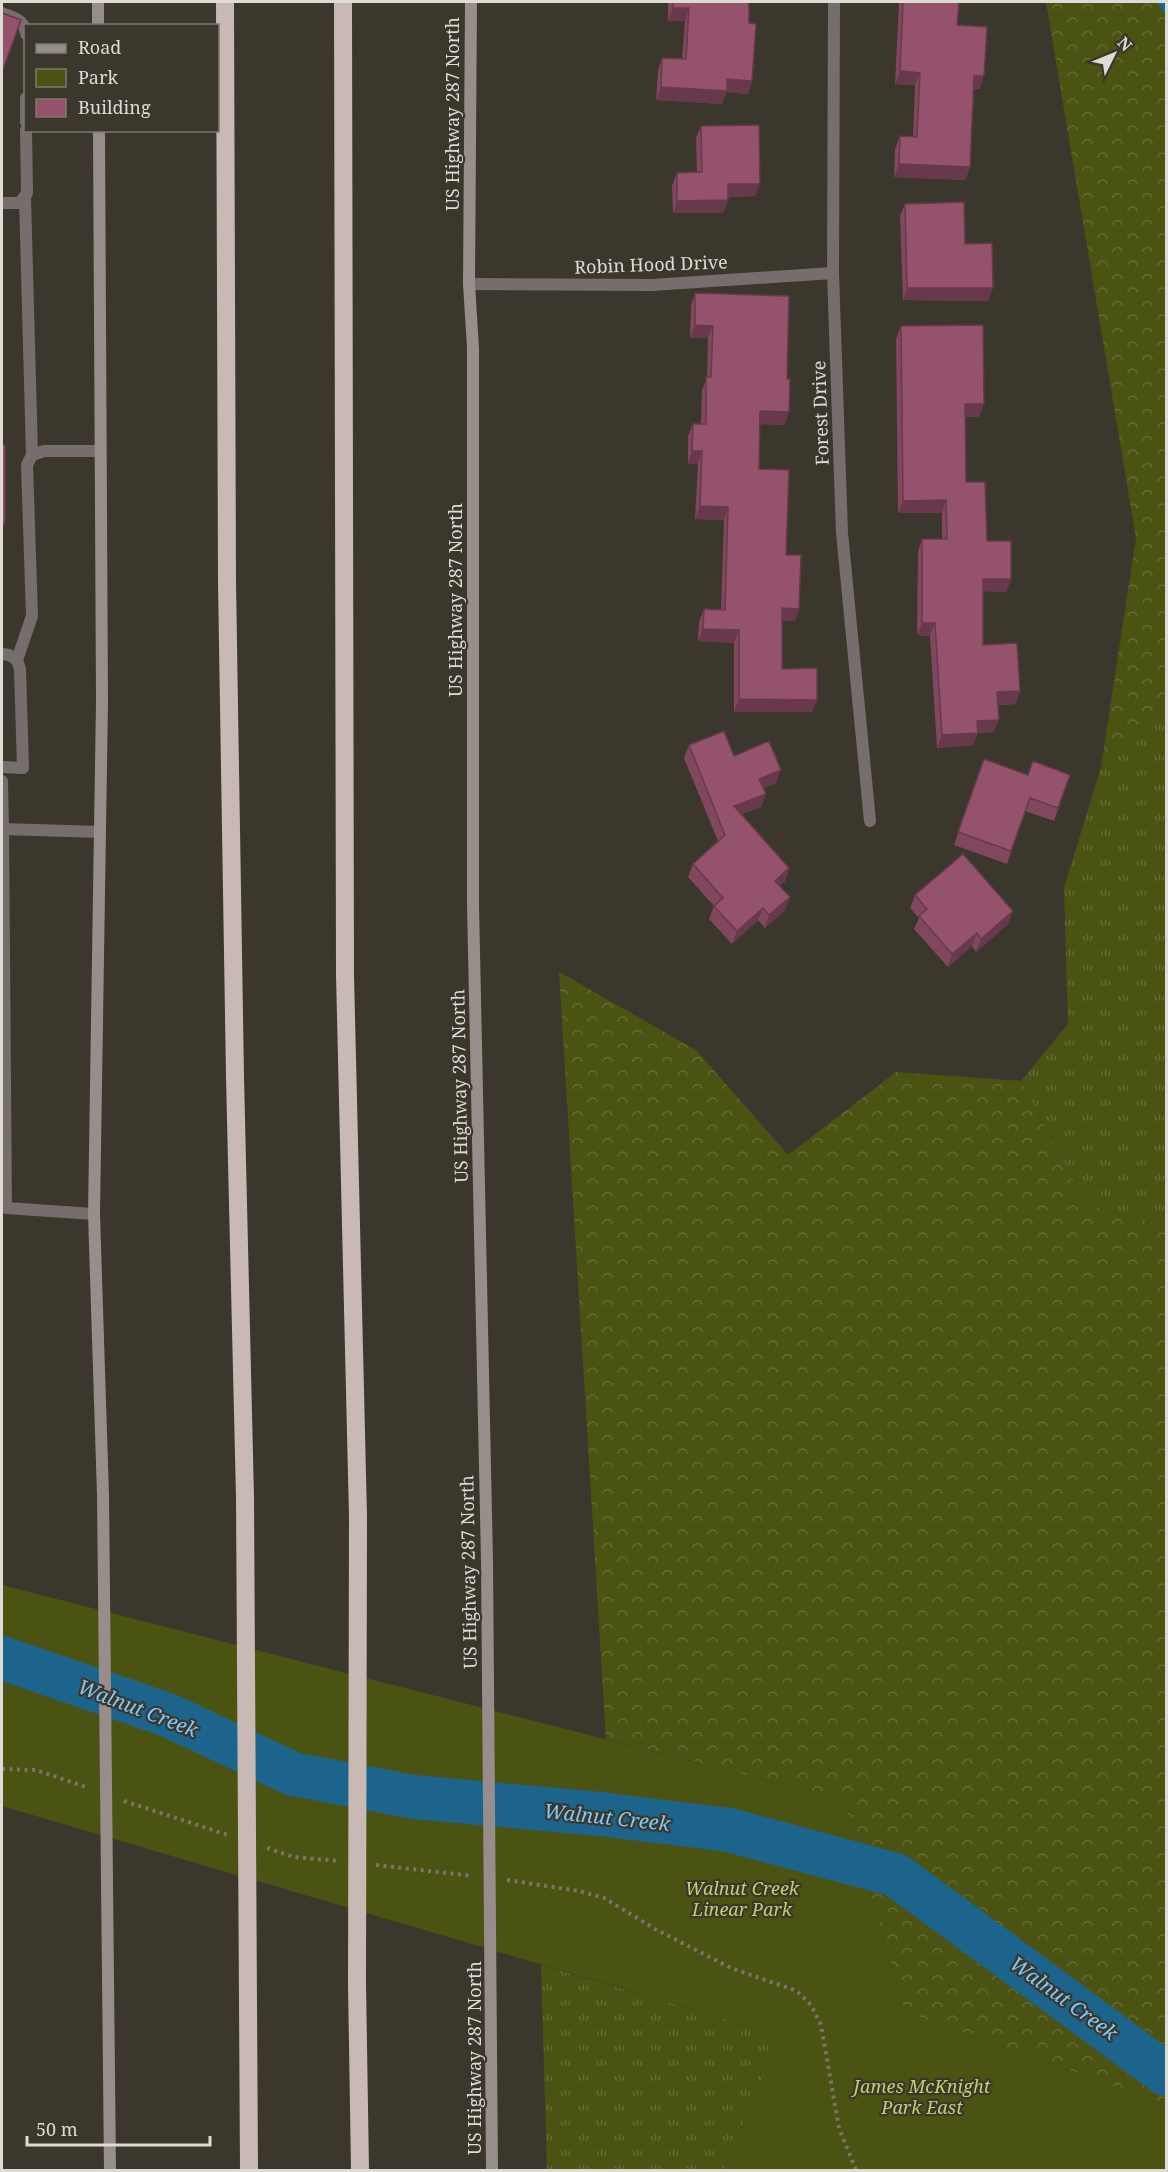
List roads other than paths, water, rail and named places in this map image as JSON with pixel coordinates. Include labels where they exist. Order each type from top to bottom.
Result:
[{"type":"highway","points":[[225,2],[228,594],[235,1077],[245,1497],[249,2170]]},
{"type":"highway","points":[[343,2],[345,975],[358,1515],[357,1983],[360,2170]]},
{"type":"main road","points":[[98,2],[98,24]]},
{"type":"main road","name":"US Highway 287 North","points":[[471,2],[473,905],[487,1561],[492,2170]]},
{"type":"main road","points":[[99,132],[100,832],[94,1214],[103,1495],[110,2170]]},
{"type":"street","name":"Forest Drive","points":[[834,2],[833,273],[842,533],[870,821]]},
{"type":"street","points":[[2,13],[20,21],[24,26]]},
{"type":"street","points":[[2,767],[23,768],[20,669],[17,660],[32,616],[27,465],[32,455],[25,198],[27,193],[26,132]]},
{"type":"street","points":[[2,203],[20,202],[25,198]]},
{"type":"street","name":"Robin Hood Drive","points":[[470,284],[652,285],[833,273]]},
{"type":"street","points":[[32,455],[44,451],[100,451]]},
{"type":"street","points":[[2,654],[17,660]]},
{"type":"street","points":[[2,781],[4,1208],[94,1214]]},
{"type":"street","points":[[3,829],[100,832]]},
{"type":"waterway","points":[[1161,2],[1166,9]]},
{"type":"waterway","name":"Walnut Creek","points":[[2,1658],[168,1715],[293,1774],[414,1797],[600,1814],[729,1830],[896,1875],[1166,2074]]},
{"type":"park label","name":"Walnut Creek Linear Park","points":[[742,1898]]},
{"type":"park label","name":"James McKnight Park East","points":[[922,2096]]}]
